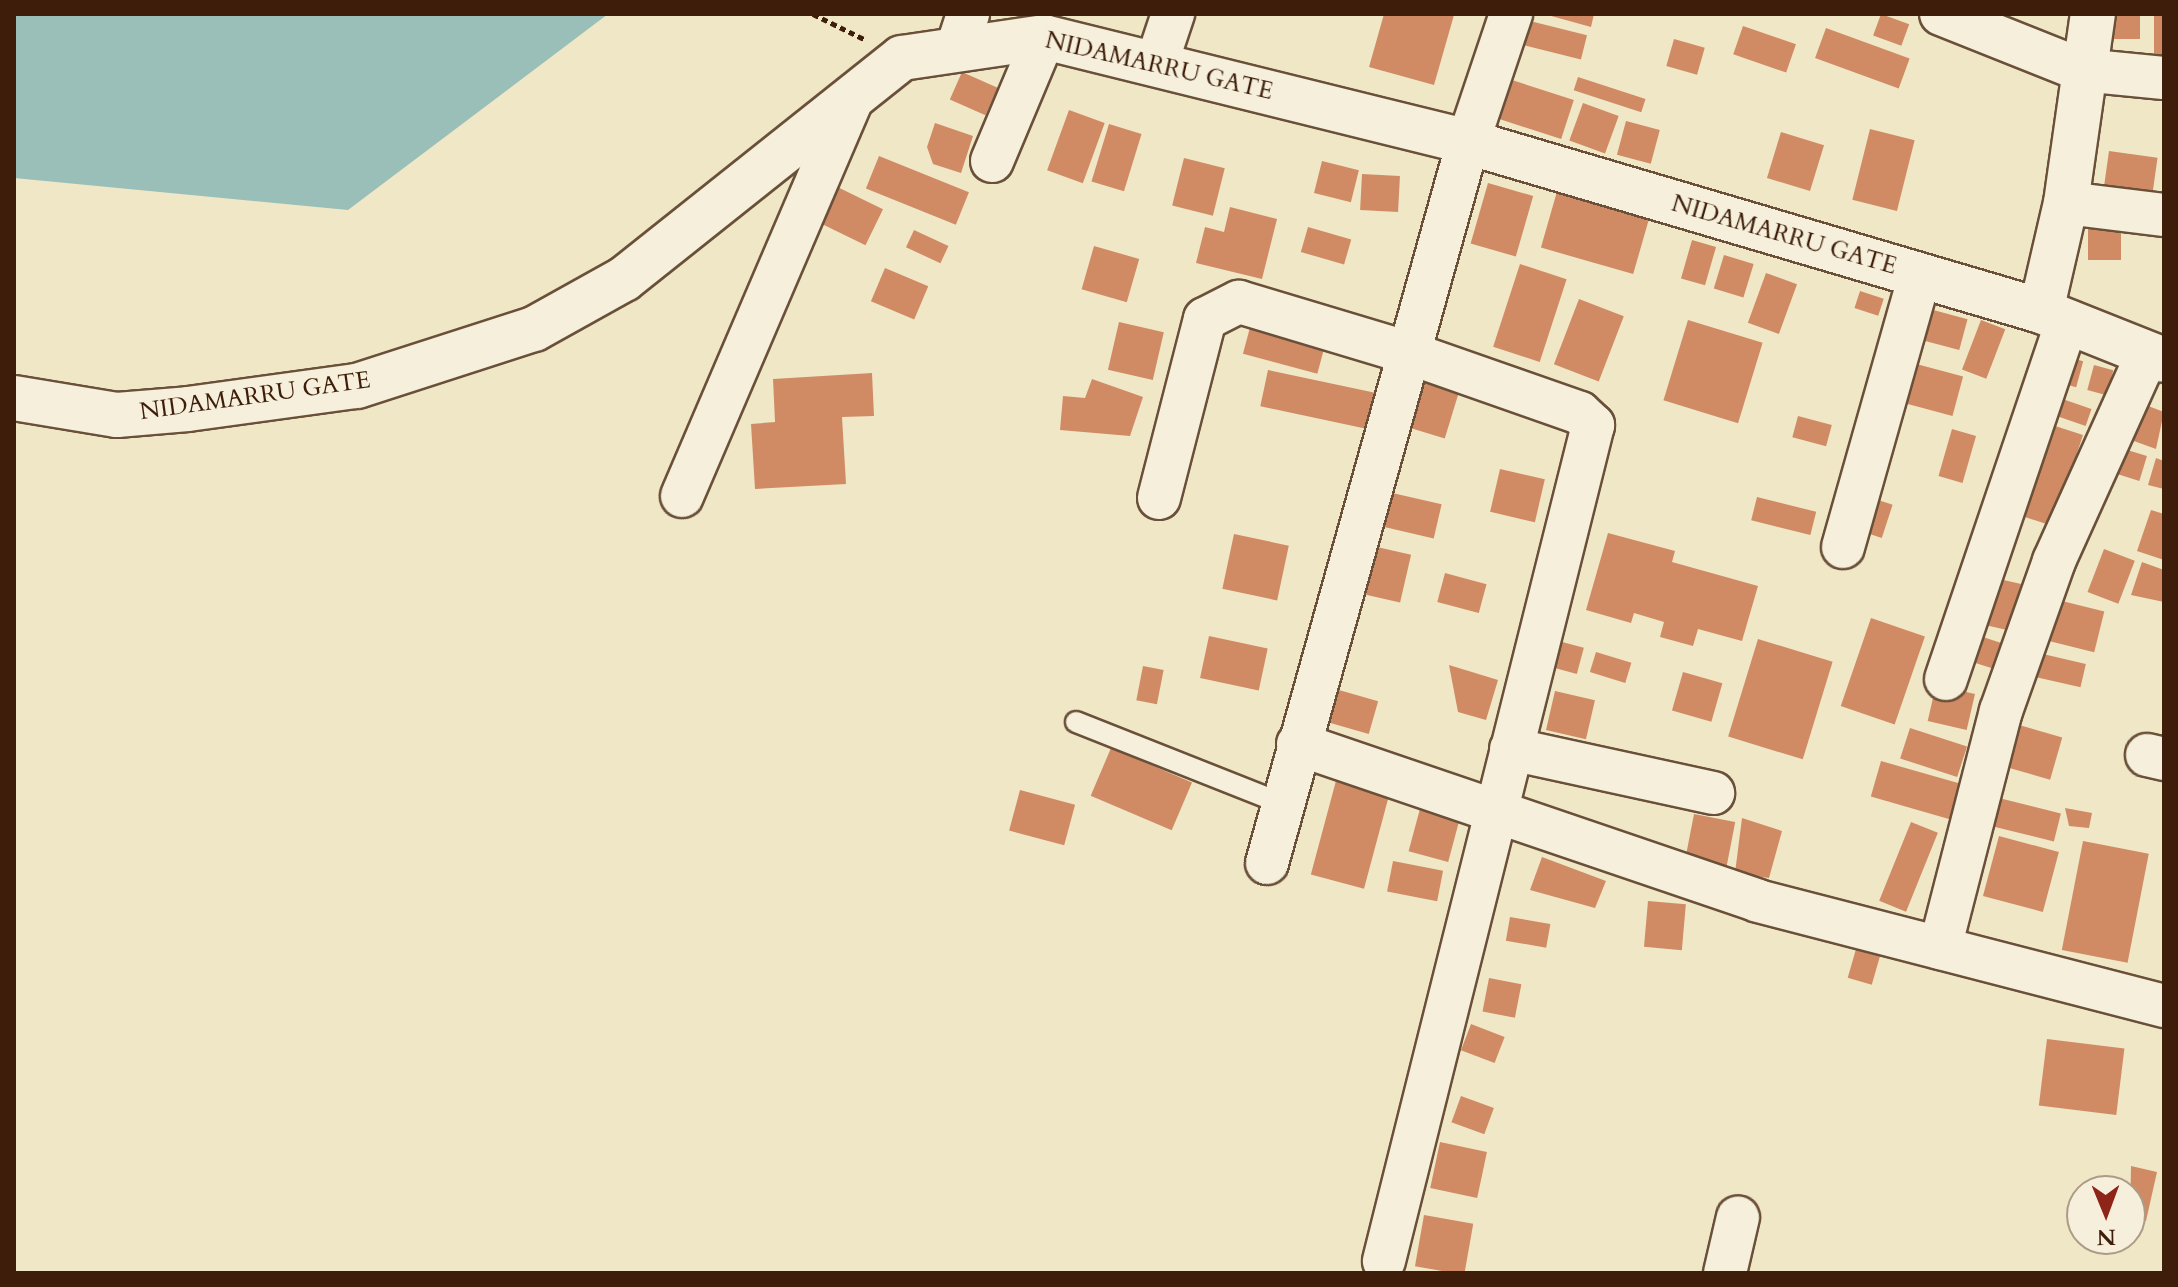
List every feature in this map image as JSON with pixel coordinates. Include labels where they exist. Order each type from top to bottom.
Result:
[{"type":"main road","points":[[2054,316],[2082,70],[2093,14]]},
{"type":"main road","name":"NIDAMARRU GATE","points":[[14,398],[117,415],[203,407],[357,386],[534,329],[624,279],[902,58],[963,30],[1044,37],[1157,62],[1468,142],[2054,316],[2156,356]]},
{"type":"street","points":[[1157,62],[1173,14]]},
{"type":"street","points":[[1267,863],[1468,142],[1511,14]]},
{"type":"street","points":[[1941,14],[2082,70],[2164,78]]},
{"type":"street","points":[[992,161],[1044,37]]},
{"type":"street","points":[[682,496],[852,100]]},
{"type":"street","points":[[2066,203],[2164,215]]},
{"type":"street","points":[[1843,547],[1920,275]]},
{"type":"street","points":[[1159,498],[1205,319],[1219,306],[1239,302],[1409,353],[1580,413],[1593,425],[1493,815],[1384,1261]]},
{"type":"street","points":[[1946,679],[2054,316]]},
{"type":"street","points":[[1940,948],[2001,711],[2043,591],[2156,356]]},
{"type":"street","points":[[1298,744],[1493,815],[1758,901],[2164,1006]]},
{"type":"street","points":[[1511,749],[1713,793]]},
{"type":"street","points":[[1725,1273],[1738,1217]]},
{"type":"lane","points":[[1076,722],[1283,804]]},
{"type":"path","points":[[813,14],[902,58]]},
{"type":"water","points":[[14,14],[608,14],[348,210],[14,178]]},
{"type":"building","points":[[1384,14],[1454,15],[1434,85],[1369,67]]},
{"type":"building","points":[[1544,14],[1594,14],[1591,27]]},
{"type":"building","points":[[1881,14],[1909,24],[1901,46],[1873,36]]},
{"type":"building","points":[[2113,14],[2140,14],[2140,39],[2113,39]]},
{"type":"building","points":[[2154,14],[2164,14],[2164,55],[2154,55]]},
{"type":"building","points":[[1522,19],[1587,35],[1581,59],[1516,43]]},
{"type":"building","points":[[1743,26],[1796,44],[1786,73],[1733,54]]},
{"type":"building","points":[[1826,28],[1910,58],[1899,89],[1815,58]]},
{"type":"building","points":[[1674,39],[1705,48],[1697,75],[1666,66]]},
{"type":"building","points":[[962,72],[998,88],[985,115],[950,99]]},
{"type":"building","points":[[1578,77],[1646,99],[1641,112],[1574,90]]},
{"type":"building","points":[[1512,80],[1574,100],[1561,139],[1499,119]]},
{"type":"building","points":[[1583,103],[1619,116],[1605,154],[1569,141]]},
{"type":"building","points":[[1069,110],[1105,123],[1083,183],[1047,170]]},
{"type":"building","points":[[1626,121],[1660,130],[1651,164],[1617,155]]},
{"type":"building","points":[[935,123],[973,136],[961,173],[933,164],[927,147]]},
{"type":"building","points":[[1109,124],[1142,134],[1124,191],[1091,181]]},
{"type":"building","points":[[1870,129],[1915,140],[1897,211],[1852,200]]},
{"type":"building","points":[[1781,132],[1824,145],[1810,191],[1767,178]]},
{"type":"building","points":[[2109,151],[2158,158],[2153,192],[2104,186]]},
{"type":"building","points":[[879,156],[969,192],[956,225],[866,188]]},
{"type":"building","points":[[1184,158],[1225,168],[1213,216],[1172,206]]},
{"type":"building","points":[[1322,161],[1359,170],[1351,202],[1314,193]]},
{"type":"building","points":[[1362,174],[1400,176],[1398,212],[1360,210]]},
{"type":"building","points":[[821,179],[883,209],[865,245],[803,215]]},
{"type":"building","points":[[1488,183],[1533,196],[1516,257],[1471,244]]},
{"type":"building","points":[[1558,188],[1650,214],[1633,274],[1541,248]]},
{"type":"building","points":[[1230,207],[1277,219],[1262,279],[1196,263],[1205,227],[1224,232]]},
{"type":"building","points":[[2088,221],[2121,221],[2121,260],[2088,260]]},
{"type":"building","points":[[1308,227],[1351,239],[1344,264],[1301,252]]},
{"type":"building","points":[[914,230],[948,246],[940,263],[906,247]]},
{"type":"building","points":[[1692,240],[1716,247],[1705,285],[1681,278]]},
{"type":"building","points":[[1094,246],[1139,259],[1127,302],[1082,289]]},
{"type":"building","points":[[1724,255],[1754,264],[1743,298],[1714,288]]},
{"type":"building","points":[[1520,264],[1567,279],[1540,362],[1493,347]]},
{"type":"building","points":[[885,268],[928,286],[914,320],[871,301]]},
{"type":"building","points":[[1766,273],[1797,284],[1779,334],[1748,323]]},
{"type":"building","points":[[1860,291],[1884,299],[1878,316],[1854,308]]},
{"type":"building","points":[[1579,299],[1624,316],[1599,382],[1554,364]]},
{"type":"building","points":[[1926,308],[1968,319],[1959,350],[1918,339]]},
{"type":"building","points":[[1252,320],[1326,340],[1317,374],[1243,354]]},
{"type":"building","points":[[1688,320],[1763,343],[1738,423],[1663,400]]},
{"type":"building","points":[[1981,320],[2005,329],[1986,379],[1962,369]]},
{"type":"building","points":[[1119,322],[1164,332],[1153,380],[1108,370]]},
{"type":"building","points":[[2060,355],[2083,361],[2076,387],[2053,381]]},
{"type":"building","points":[[1909,362],[1963,376],[1952,416],[1898,402]]},
{"type":"building","points":[[2094,365],[2113,370],[2107,395],[2087,390]]},
{"type":"building","points":[[1268,370],[1379,393],[1371,430],[1260,406]]},
{"type":"building","points":[[872,373],[874,416],[842,417],[846,484],[755,489],[751,424],[775,422],[773,379]]},
{"type":"building","points":[[1415,375],[1460,389],[1445,438],[1400,425]]},
{"type":"building","points":[[1092,379],[1143,397],[1130,436],[1060,430],[1063,396],[1085,398]]},
{"type":"building","points":[[2048,394],[2091,409],[2086,426],[2042,411]]},
{"type":"building","points":[[2143,404],[2164,412],[2156,449],[2131,440]]},
{"type":"building","points":[[1798,416],[1832,425],[1826,446],[1792,437]]},
{"type":"building","points":[[2043,422],[2083,435],[2053,526],[2013,513]]},
{"type":"building","points":[[1952,429],[1976,436],[1963,483],[1938,476]]},
{"type":"building","points":[[2124,449],[2147,456],[2139,481],[2116,474]]},
{"type":"building","points":[[2156,458],[2164,461],[2164,489],[2148,485]]},
{"type":"building","points":[[1500,469],[1545,479],[1535,522],[1490,512]]},
{"type":"building","points":[[1388,492],[1442,504],[1434,538],[1380,526]]},
{"type":"building","points":[[1866,496],[1893,505],[1882,538],[1855,529]]},
{"type":"building","points":[[1757,497],[1816,512],[1810,535],[1751,520]]},
{"type":"building","points":[[2151,510],[2164,514],[2164,560],[2137,551]]},
{"type":"building","points":[[1608,533],[1675,551],[1672,562],[1758,586],[1742,641],[1698,629],[1693,646],[1660,637],[1664,622],[1634,613],[1631,623],[1586,610]]},
{"type":"building","points":[[1234,534],[1289,546],[1277,600],[1222,589]]},
{"type":"building","points":[[1377,547],[1411,555],[1400,603],[1366,595]]},
{"type":"building","points":[[2104,549],[2135,561],[2118,604],[2088,592]]},
{"type":"building","points":[[2142,562],[2164,570],[2164,602],[2131,595]]},
{"type":"building","points":[[1445,573],[1487,584],[1479,613],[1437,602]]},
{"type":"building","points":[[1986,576],[2021,584],[2010,631],[1975,623]]},
{"type":"building","points":[[2050,598],[2104,612],[2094,652],[2040,639]]},
{"type":"building","points":[[1871,618],[1925,637],[1895,724],[1841,706]]},
{"type":"building","points":[[1209,636],[1268,648],[1259,691],[1200,678]]},
{"type":"building","points":[[1980,636],[2007,645],[1998,670],[1972,662]]},
{"type":"building","points":[[1551,639],[1584,648],[1577,674],[1544,665]]},
{"type":"building","points":[[1758,639],[1833,662],[1803,759],[1728,737]]},
{"type":"building","points":[[1596,652],[1631,663],[1625,683],[1590,672]]},
{"type":"building","points":[[2043,654],[2086,664],[2080,687],[2038,677]]},
{"type":"building","points":[[1449,665],[1498,680],[1486,720],[1458,712]]},
{"type":"building","points":[[1143,666],[1164,670],[1157,704],[1136,700]]},
{"type":"building","points":[[1683,672],[1722,683],[1711,722],[1672,710]]},
{"type":"building","points":[[1936,685],[1975,694],[1967,730],[1928,721]]},
{"type":"building","points":[[1332,688],[1378,701],[1369,734],[1323,721]]},
{"type":"building","points":[[1555,691],[1595,700],[1586,739],[1546,730]]},
{"type":"building","points":[[2019,725],[2062,737],[2050,780],[2007,767]]},
{"type":"building","points":[[1910,728],[1967,747],[1957,777],[1900,758]]},
{"type":"building","points":[[1111,748],[1192,782],[1172,830],[1091,796]]},
{"type":"building","points":[[1881,761],[1969,786],[1959,822],[1871,797]]},
{"type":"building","points":[[1337,777],[1390,791],[1364,889],[1311,875]]},
{"type":"building","points":[[1020,790],[1075,805],[1064,845],[1009,831]]},
{"type":"building","points":[[1991,796],[2061,813],[2054,842],[1984,824]]},
{"type":"building","points":[[1421,805],[1461,816],[1448,862],[1409,851]]},
{"type":"building","points":[[2065,808],[2092,813],[2089,828],[2069,826]]},
{"type":"building","points":[[1694,814],[1735,822],[1726,867],[1685,859]]},
{"type":"building","points":[[1742,818],[1782,831],[1769,878],[1735,873]]},
{"type":"building","points":[[1911,822],[1938,833],[1906,912],[1879,901]]},
{"type":"building","points":[[1999,836],[2059,852],[2043,912],[1983,896]]},
{"type":"building","points":[[2083,841],[2149,854],[2128,963],[2062,950]]},
{"type":"building","points":[[1542,857],[1606,881],[1595,908],[1530,890]]},
{"type":"building","points":[[1393,861],[1443,871],[1437,901],[1387,891]]},
{"type":"building","points":[[1648,901],[1686,904],[1682,950],[1644,947]]},
{"type":"building","points":[[1510,917],[1550,924],[1546,948],[1506,941]]},
{"type":"building","points":[[1856,949],[1880,956],[1872,985],[1848,978]]},
{"type":"building","points":[[1489,978],[1521,984],[1515,1018],[1483,1011]]},
{"type":"building","points":[[1471,1024],[1505,1037],[1495,1063],[1461,1050]]},
{"type":"building","points":[[2047,1039],[2124,1049],[2116,1115],[2039,1106]]},
{"type":"building","points":[[1461,1096],[1494,1108],[1484,1134],[1451,1122]]},
{"type":"building","points":[[1440,1142],[1487,1152],[1477,1198],[1430,1188]]},
{"type":"building","points":[[2131,1166],[2157,1172],[2146,1221],[2146,1175],[2131,1175]]},
{"type":"building","points":[[1424,1215],[1473,1224],[1465,1273],[1415,1266]]}]
